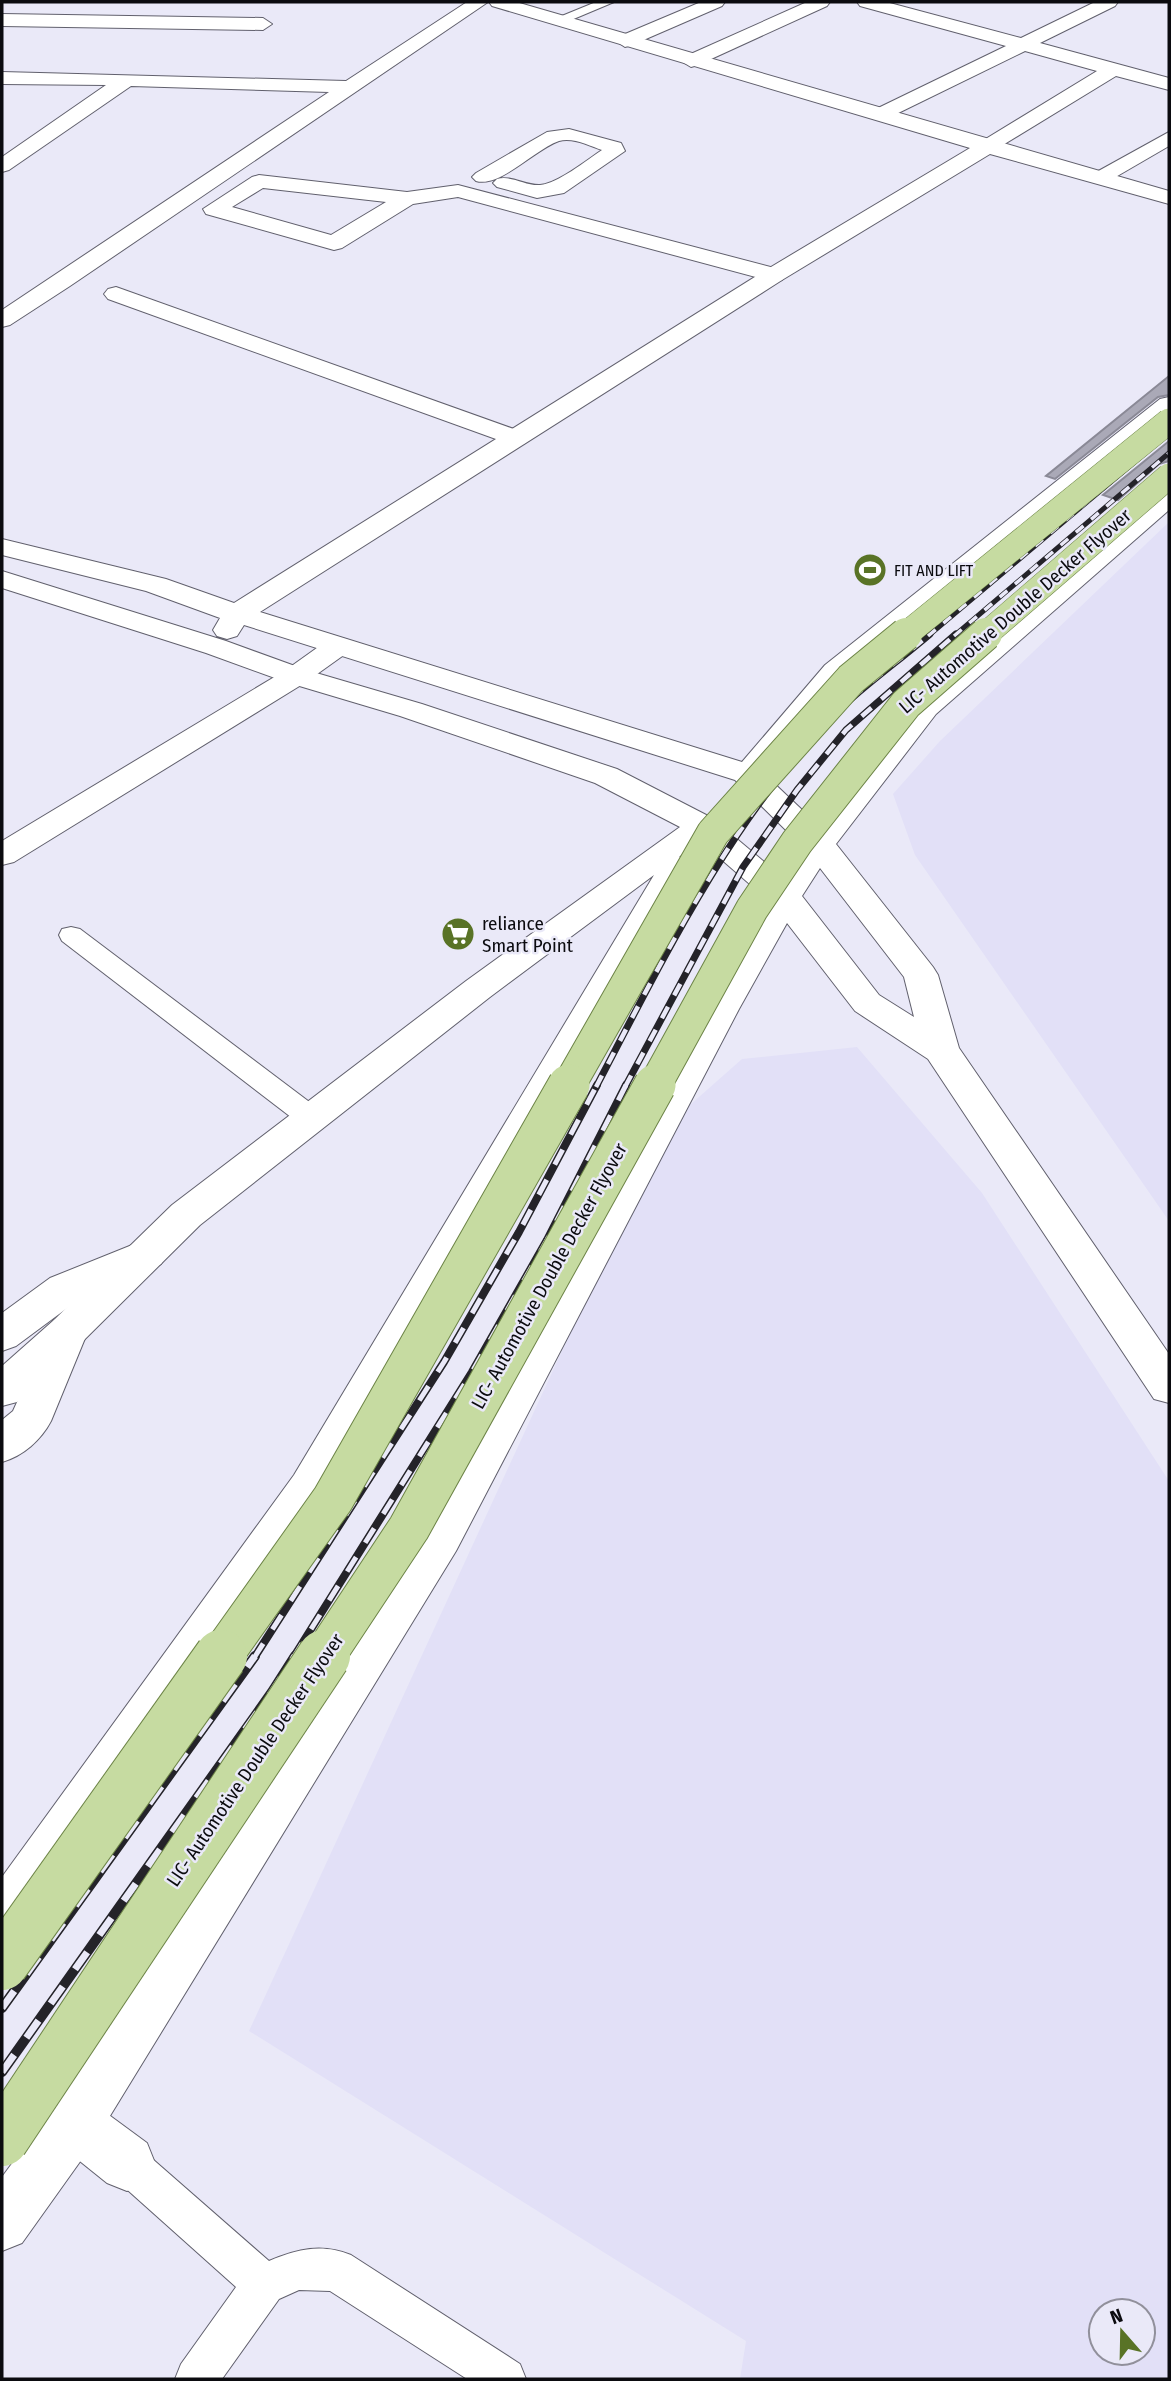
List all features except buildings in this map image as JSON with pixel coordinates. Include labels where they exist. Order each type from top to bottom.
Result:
[{"type":"main road","points":[[2,1964],[333,1499],[713,833],[851,679],[1169,421]]},
{"type":"main road","name":"LIC- Automotive Double Decker Flyover","points":[[2,2140],[409,1528],[752,909],[797,842],[906,704],[1169,476]]},
{"type":"street","points":[[2,320],[237,164],[347,87],[479,2]]},
{"type":"street","points":[[498,2],[691,61],[1169,198]]},
{"type":"street","points":[[625,41],[716,2]]},
{"type":"street","points":[[691,61],[821,2]]},
{"type":"street","points":[[866,2],[1169,84]]},
{"type":"street","points":[[881,114],[1109,2]]},
{"type":"street","points":[[2,20],[263,24]]},
{"type":"street","points":[[216,647],[237,614],[774,275],[1115,68]]},
{"type":"street","points":[[2,78],[347,87]]},
{"type":"street","points":[[2,166],[127,80]]},
{"type":"street","points":[[407,198],[334,243],[214,209],[259,181],[407,198],[458,191],[554,135],[571,133],[614,147],[615,151],[556,188],[545,191],[537,192],[483,177]]},
{"type":"street","points":[[1100,178],[1169,138]]},
{"type":"street","points":[[458,191],[774,275]]},
{"type":"street","points":[[116,294],[516,438]]},
{"type":"street","points":[[2,1919],[309,1488],[701,825],[835,671],[1169,404]]},
{"type":"street","points":[[2,2223],[75,2123],[440,1538],[721,1009],[785,897],[819,844],[925,708],[1169,496]]},
{"type":"street","points":[[2,547],[156,585],[237,614],[746,773],[819,844],[921,975],[941,1050],[1169,1387]]},
{"type":"street","points":[[2,579],[216,647],[296,676],[411,710],[606,776],[701,825],[785,897],[867,1003],[941,1050]]},
{"type":"street","points":[[2,855],[296,676],[338,646]]},
{"type":"street","points":[[2,1390],[68,1331],[186,1215],[310,1117],[701,825]]},
{"type":"street","points":[[2,1335],[64,1289],[147,1254]]},
{"type":"street","points":[[2,1445],[30,1421],[68,1331]]},
{"type":"street","points":[[75,2123],[127,2164]]},
{"type":"lane","points":[[559,20],[607,2]]},
{"type":"lane","points":[[71,935],[310,1117]]},
{"type":"lane","points":[[127,2164],[264,2284]]},
{"type":"lane","points":[[196,2379],[264,2284],[298,2269],[336,2270],[505,2379]]},
{"type":"shaded area","points":[[1169,522],[1169,1221],[915,855],[893,794],[940,741]]},
{"type":"shaded area","points":[[857,1047],[982,1193],[1169,1481],[1169,2379],[740,2379],[746,2341],[249,2031],[665,1127],[742,1059]]},
{"type":"railway","points":[[928,636],[1169,433]]},
{"type":"railway","points":[[954,636],[1169,453]]},
{"type":"railway","points":[[596,1087],[698,897],[757,806],[837,712],[930,634]]},
{"type":"railway","points":[[625,1087],[743,867],[797,790],[846,730],[956,634]]},
{"type":"railway","points":[[254,1658],[444,1362],[519,1232],[597,1085]]},
{"type":"railway","points":[[293,1658],[472,1372],[547,1240],[626,1085]]},
{"type":"railway","points":[[2,2008],[255,1656]]},
{"type":"railway","points":[[2,2072],[295,1656]]},
{"type":"place","name":"FIT AND LIFT","points":[[870,570]]},
{"type":"place","name":"reliance Smart Point","points":[[458,934]]}]
